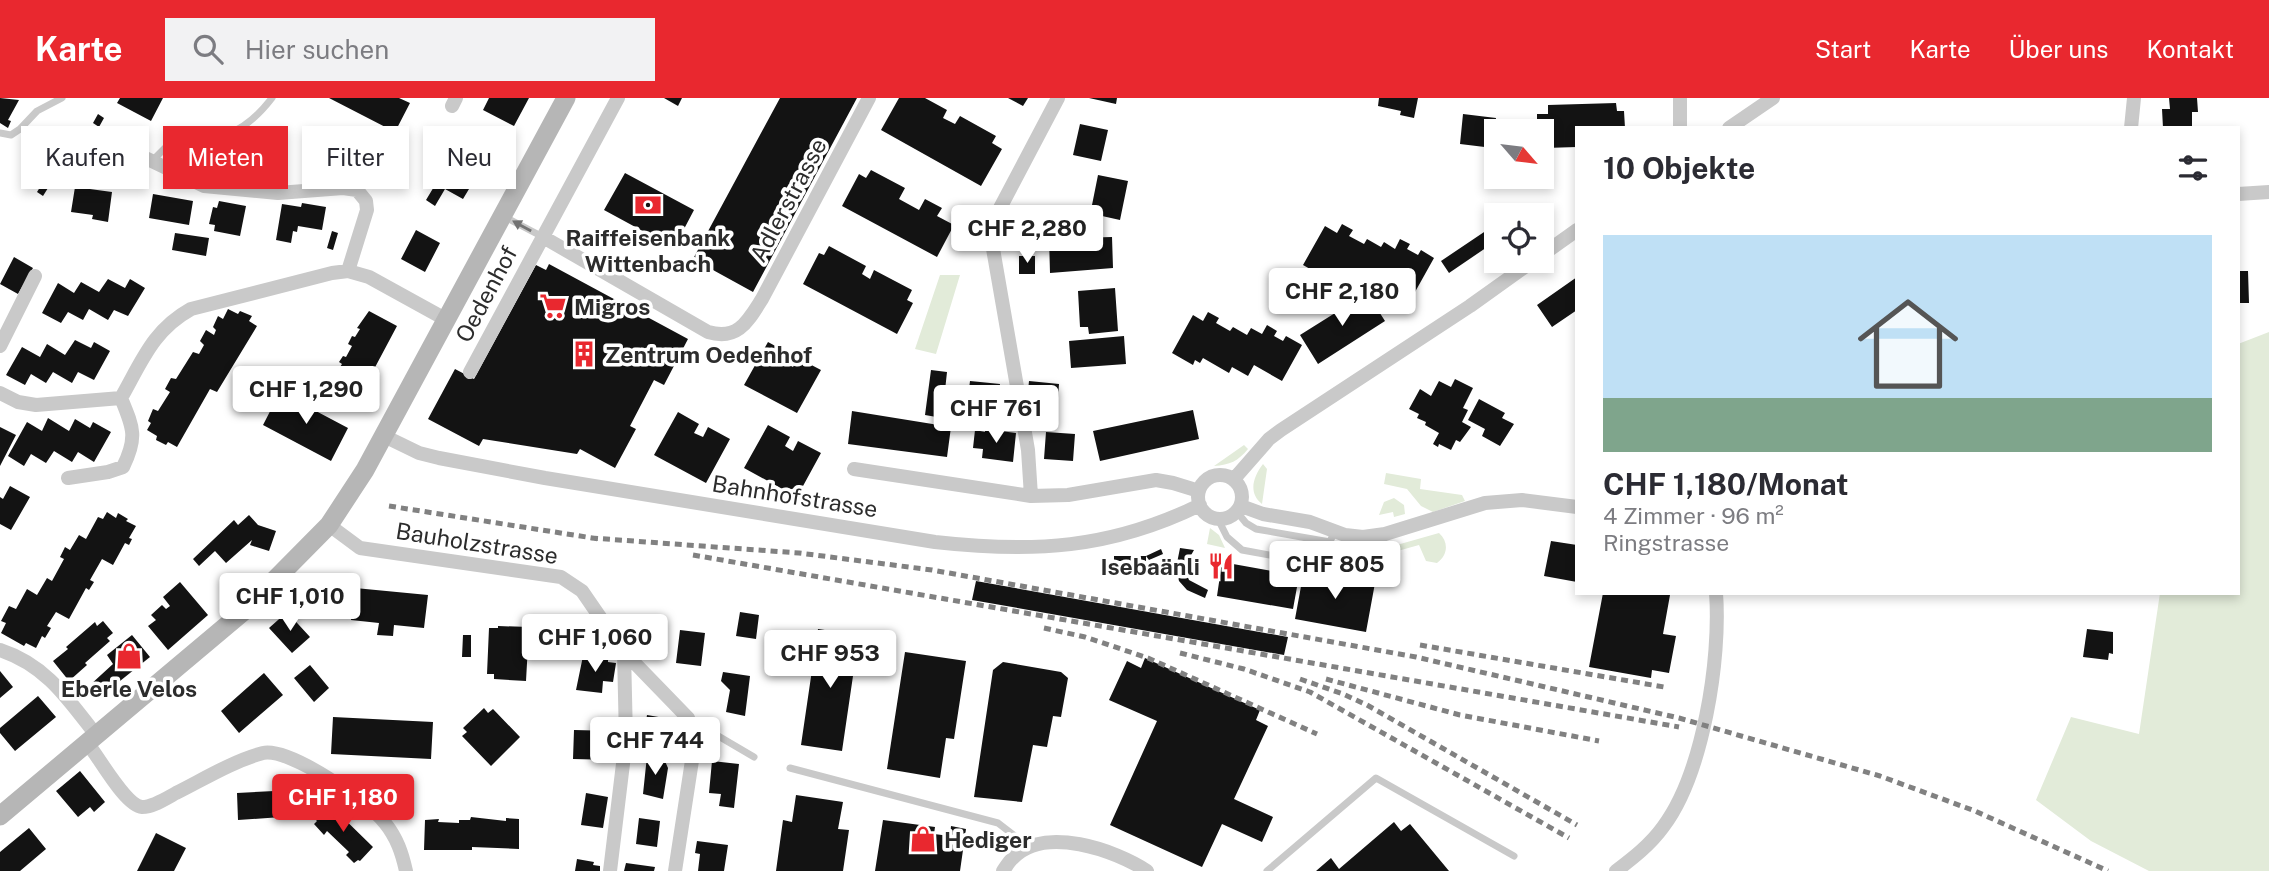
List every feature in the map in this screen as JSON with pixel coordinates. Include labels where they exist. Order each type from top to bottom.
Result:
[{"type":"main road","points":[[0,816],[244,611],[329,525],[348,499],[384,436],[566,98]]},
{"type":"street","name":"Oedenhof","points":[[470,372],[618,98]]},
{"type":"street","name":"Adlerstrasse","points":[[543,237],[708,332],[719,336],[731,334],[741,328],[752,314],[869,98]]},
{"type":"street","points":[[1031,496],[1028,450],[992,243],[993,225],[1058,98]]},
{"type":"street","points":[[1680,98],[1680,126]]},
{"type":"street","points":[[1732,126],[1773,98]]},
{"type":"street","points":[[2131,126],[2134,98]]},
{"type":"street","points":[[149,160],[204,186],[256,193],[343,188],[357,190],[366,201],[367,210],[348,271]]},
{"type":"street","points":[[2240,194],[2269,191]]},
{"type":"street","points":[[1554,246],[1575,231]]},
{"type":"street","points":[[121,398],[161,330],[174,318],[191,309],[332,273],[348,271],[369,277],[447,320]]},
{"type":"street","points":[[1234,479],[1269,439],[1281,430],[1516,273]]},
{"type":"street","points":[[0,346],[35,276]]},
{"type":"street","points":[[0,393],[18,402],[36,405],[121,398]]},
{"type":"street","points":[[68,478],[123,467],[132,448],[133,427],[121,398]]},
{"type":"street","name":"Bahnhofstrasse","points":[[384,436],[419,453],[531,475],[928,541],[989,548],[1036,548],[1087,542],[1174,518],[1199,498]]},
{"type":"street","points":[[854,469],[1031,496],[1068,495],[1156,480],[1173,483],[1199,498],[1207,514],[1218,519],[1225,519],[1239,509],[1242,491],[1234,479],[1223,474],[1210,477],[1201,485],[1199,498]]},
{"type":"street","points":[[1239,509],[1310,522],[1332,536],[1375,536],[1449,516],[1485,503],[1522,500],[1575,507]]},
{"type":"street","name":"Bauholzstrasse","points":[[329,525],[360,548],[561,578],[582,591],[624,652],[688,718]]},
{"type":"street","points":[[1616,871],[1639,854],[1664,827],[1681,798],[1696,755],[1707,706],[1716,643],[1716,595]]},
{"type":"street","points":[[0,650],[22,657],[50,680],[92,739],[118,787],[135,804],[142,807],[158,802],[266,752],[296,760],[352,793],[379,815],[402,850],[406,871]]},
{"type":"street","points":[[610,871],[626,739],[624,652]]},
{"type":"street","points":[[674,871],[695,741],[688,718]]},
{"type":"street","points":[[1003,871],[1013,857],[1025,849],[1046,843],[1077,844],[1120,857],[1147,871]]},
{"type":"lane","points":[[0,133],[11,135],[37,111],[62,98]]},
{"type":"lane","points":[[152,162],[172,141],[207,140],[226,136],[246,126],[272,98]]},
{"type":"lane","points":[[502,215],[543,237]]},
{"type":"lane","points":[[1218,519],[1227,537],[1236,547],[1313,563],[1323,556],[1332,536]]},
{"type":"lane","name":"Bauholzstrasse","points":[[688,718],[754,757]]},
{"type":"lane","points":[[790,768],[998,823],[1025,849]]},
{"type":"lane","points":[[1268,871],[1376,778],[1514,856]]},
{"type":"green space","points":[[940,275],[960,275],[936,354],[915,349]]},
{"type":"green space","points":[[2269,332],[2269,871],[2149,871],[2091,841],[2036,800],[2071,717],[2139,734],[2160,595],[2240,595],[2240,343]]},
{"type":"green space","points":[[1244,445],[1248,449],[1237,459],[1214,466]]},
{"type":"green space","points":[[1263,464],[1267,469],[1262,504],[1255,495],[1254,485]]},
{"type":"green space","points":[[1386,473],[1421,479],[1420,489],[1462,495],[1465,501],[1433,512],[1421,506],[1407,489],[1384,484]]},
{"type":"green space","points":[[1394,498],[1404,505],[1405,514],[1394,517],[1393,512],[1379,515],[1384,502]]},
{"type":"green space","points":[[1210,528],[1219,535],[1225,548],[1207,544]]},
{"type":"green space","points":[[1439,533],[1446,548],[1437,563],[1426,561],[1419,545],[1369,559],[1351,558]]},
{"type":"building","points":[[0,98],[19,100],[8,120],[11,121],[8,128],[0,123]]},
{"type":"building","points":[[120,98],[163,98],[151,121],[117,103]]},
{"type":"building","points":[[329,98],[399,98],[410,103],[398,126],[383,126]]},
{"type":"building","points":[[489,98],[529,98],[514,126],[483,110]]},
{"type":"building","points":[[664,98],[682,98],[678,106]]},
{"type":"building","points":[[780,98],[857,98],[753,292],[693,259]]},
{"type":"building","points":[[899,98],[925,98],[947,110],[943,118],[955,124],[960,116],[996,136],[992,143],[1002,149],[981,186],[881,130]]},
{"type":"building","points":[[1008,98],[1028,98],[1023,106]]},
{"type":"building","points":[[1089,98],[1117,98],[1116,104]]},
{"type":"building","points":[[1379,98],[1418,98],[1414,118],[1400,115],[1401,111],[1378,106]]},
{"type":"building","points":[[2169,98],[2197,98],[2198,112],[2192,112],[2192,126],[2163,126],[2162,109],[2170,109]]},
{"type":"building","points":[[1616,103],[1617,111],[1624,111],[1625,126],[1575,126],[1575,147],[1554,148],[1554,119],[1537,119],[1537,114],[1548,114],[1548,105]]},
{"type":"building","points":[[98,114],[104,118],[100,126],[93,123]]},
{"type":"building","points":[[1463,114],[1496,118],[1484,119],[1484,147],[1460,144]]},
{"type":"building","points":[[1080,124],[1108,130],[1101,161],[1073,155]]},
{"type":"building","points":[[871,170],[905,188],[899,199],[919,210],[925,199],[942,208],[937,216],[954,225],[937,257],[842,206],[859,174],[866,178]]},
{"type":"building","points":[[625,173],[694,210],[674,248],[604,210]]},
{"type":"building","points":[[1098,175],[1128,181],[1120,220],[1093,214],[1094,210],[1091,210]]},
{"type":"building","points":[[39,189],[47,189],[43,196],[37,192]]},
{"type":"building","points":[[75,189],[112,192],[108,222],[92,219],[93,215],[71,212]]},
{"type":"building","points":[[433,189],[445,189],[435,206],[426,200]]},
{"type":"building","points":[[445,189],[469,189],[463,199]]},
{"type":"building","points":[[153,194],[193,201],[189,225],[149,218]]},
{"type":"building","points":[[219,201],[246,206],[240,236],[214,231],[215,225],[209,224],[213,207],[217,208]]},
{"type":"building","points":[[302,203],[326,207],[322,230],[298,226],[297,232],[293,231],[291,243],[276,240],[282,204],[301,207]]},
{"type":"building","points":[[1342,224],[1353,230],[1349,236],[1364,244],[1367,239],[1381,247],[1384,242],[1395,249],[1400,239],[1410,244],[1407,249],[1418,255],[1421,250],[1434,258],[1415,292],[1386,276],[1380,287],[1365,279],[1361,285],[1337,271],[1333,278],[1326,278],[1303,265],[1325,226],[1337,233]]},
{"type":"building","points":[[416,230],[440,243],[425,272],[401,259]]},
{"type":"building","points":[[332,231],[338,233],[333,250],[327,248]]},
{"type":"building","points":[[1484,232],[1484,249],[1449,273],[1441,261]]},
{"type":"building","points":[[175,233],[209,238],[206,256],[172,250]]},
{"type":"building","points":[[1034,233],[1034,251],[1018,251],[1018,234]]},
{"type":"building","points":[[1049,237],[1112,237],[1113,268],[1050,273]]},
{"type":"building","points":[[829,246],[866,266],[862,274],[870,279],[874,270],[912,290],[907,300],[913,303],[897,334],[803,284],[819,253],[824,255]]},
{"type":"building","points":[[1019,256],[1035,256],[1035,274],[1019,274]]},
{"type":"building","points":[[14,257],[33,268],[18,294],[0,284]]},
{"type":"building","name":"Zentrum Oedenhof","points":[[549,264],[688,339],[664,385],[654,380],[630,426],[636,429],[615,468],[580,449],[577,454],[483,439],[479,446],[428,419],[455,369],[474,379],[536,265],[546,270]]},
{"type":"building","points":[[2240,271],[2248,271],[2249,303],[2240,303]]},
{"type":"building","points":[[1575,278],[1575,311],[1552,327],[1537,305]]},
{"type":"building","points":[[108,279],[125,288],[130,279],[145,288],[128,316],[114,310],[108,320],[89,309],[83,320],[68,312],[61,323],[42,313],[58,283],[74,293],[81,282],[99,292]]},
{"type":"building","points":[[1115,288],[1118,331],[1089,334],[1088,327],[1080,327],[1078,291]]},
{"type":"building","points":[[1367,293],[1385,321],[1318,364],[1300,335]]},
{"type":"building","points":[[228,309],[252,316],[249,321],[257,326],[217,392],[210,389],[177,447],[156,440],[157,436],[147,430],[153,409],[158,411],[170,392],[165,389],[171,378],[176,379],[193,352],[199,354],[204,345],[200,341],[206,330],[214,335],[216,330],[213,327],[218,316],[223,319]]},
{"type":"building","points":[[369,311],[397,326],[364,388],[336,373],[342,364],[339,362],[343,356],[346,357],[352,346],[348,344],[352,336],[355,337],[360,329],[357,328]]},
{"type":"building","points":[[1208,312],[1219,318],[1216,323],[1230,331],[1233,327],[1247,335],[1251,328],[1262,334],[1267,325],[1277,331],[1274,336],[1283,341],[1286,336],[1302,345],[1282,381],[1254,365],[1248,376],[1232,367],[1229,373],[1203,358],[1200,363],[1195,360],[1193,365],[1172,353],[1193,315],[1203,321]]},
{"type":"building","points":[[1124,336],[1126,364],[1071,368],[1069,341]]},
{"type":"building","points":[[75,340],[91,348],[94,342],[110,351],[94,380],[78,372],[72,383],[53,372],[46,383],[31,374],[25,385],[6,375],[22,347],[40,357],[47,344],[65,355]]},
{"type":"building","points":[[768,342],[790,354],[785,363],[793,367],[798,358],[821,370],[797,413],[744,385]]},
{"type":"building","points":[[931,370],[947,372],[942,418],[925,415]]},
{"type":"building","points":[[1455,379],[1473,388],[1463,408],[1468,410],[1462,422],[1471,427],[1460,442],[1456,440],[1451,450],[1433,444],[1439,433],[1425,425],[1426,422],[1417,418],[1419,414],[1409,409],[1420,389],[1431,396],[1439,381],[1451,387]]},
{"type":"building","points":[[970,381],[1000,384],[997,409],[992,409],[990,423],[965,421]]},
{"type":"building","points":[[1029,381],[1059,384],[1057,412],[1026,410]]},
{"type":"building","points":[[280,392],[348,428],[331,461],[263,425]]},
{"type":"building","points":[[1479,399],[1505,413],[1502,418],[1514,424],[1500,446],[1482,436],[1485,429],[1468,420]]},
{"type":"building","points":[[1193,410],[1199,439],[1100,461],[1093,431]]},
{"type":"building","points":[[852,411],[951,427],[947,457],[848,444]]},
{"type":"building","points":[[678,412],[699,424],[694,433],[703,437],[708,427],[730,439],[706,483],[654,455]]},
{"type":"building","points":[[48,418],[69,431],[75,419],[90,428],[93,422],[111,432],[94,462],[78,452],[72,462],[54,451],[46,463],[31,454],[24,466],[8,456],[27,422],[42,431]]},
{"type":"building","points":[[768,425],[790,437],[785,446],[793,451],[798,441],[821,453],[797,497],[744,468]]},
{"type":"building","points":[[0,427],[16,435],[0,466]]},
{"type":"building","points":[[985,429],[1016,433],[1013,462],[982,458],[983,449],[973,448],[975,430],[985,432]]},
{"type":"building","points":[[1046,432],[1075,434],[1073,461],[1044,459]]},
{"type":"building","points":[[10,486],[30,497],[11,530],[0,524],[0,497],[3,499]]},
{"type":"building","points":[[107,512],[116,518],[118,513],[136,526],[129,538],[132,539],[129,545],[125,543],[113,565],[102,559],[90,580],[94,582],[89,590],[86,588],[69,619],[56,612],[47,626],[51,628],[45,638],[42,636],[36,648],[26,643],[24,646],[1,633],[6,623],[1,621],[9,606],[16,609],[27,589],[37,595],[47,578],[52,581],[64,559],[60,557],[65,547],[70,550],[79,535],[86,539],[98,517],[103,519]]},
{"type":"building","points":[[249,515],[258,525],[276,531],[269,551],[250,545],[252,540],[226,563],[215,551],[199,566],[193,559],[234,520],[238,525]]},
{"type":"building","points":[[1551,541],[1575,545],[1575,582],[1544,576]]},
{"type":"building","points":[[1180,548],[1194,550],[1185,570],[1189,580],[1208,590],[1205,598],[1187,590],[1179,581],[1176,568]]},
{"type":"building","points":[[1161,549],[1163,554],[1149,560],[1146,556]]},
{"type":"building","points":[[1114,556],[1146,556],[1146,561],[1114,561]]},
{"type":"building","points":[[1222,562],[1299,576],[1293,609],[1217,596]]},
{"type":"building","points":[[1304,570],[1375,583],[1366,632],[1295,619]]},
{"type":"building","points":[[976,581],[1288,637],[1284,655],[972,600]]},
{"type":"building","points":[[180,582],[208,615],[168,650],[148,626],[156,620],[151,615],[162,605],[166,609],[170,606],[163,597]]},
{"type":"building","points":[[355,588],[428,595],[424,628],[394,625],[393,636],[377,635],[379,623],[351,620]]},
{"type":"building","points":[[1603,595],[1670,595],[1663,634],[1676,636],[1669,673],[1652,670],[1651,678],[1589,667]]},
{"type":"building","points":[[287,612],[310,637],[292,653],[269,628]]},
{"type":"building","points":[[740,612],[759,615],[756,639],[736,636]]},
{"type":"building","points":[[103,621],[113,633],[107,638],[110,641],[69,681],[53,661],[95,622],[97,626]]},
{"type":"building","points":[[529,627],[526,681],[494,679],[494,674],[487,674],[489,628]]},
{"type":"building","points":[[818,629],[859,635],[842,751],[801,745]]},
{"type":"building","points":[[2087,629],[2113,632],[2113,654],[2109,653],[2108,660],[2083,657]]},
{"type":"building","points":[[680,630],[705,633],[701,666],[676,663]]},
{"type":"building","points":[[132,635],[150,657],[100,697],[90,685],[113,664],[107,655]]},
{"type":"building","points":[[463,635],[471,635],[471,657],[462,657]]},
{"type":"building","points":[[905,652],[966,661],[954,739],[946,738],[940,778],[887,769]]},
{"type":"building","points":[[583,656],[608,659],[608,662],[616,663],[613,682],[603,681],[602,693],[576,690]]},
{"type":"building","points":[[1145,658],[1260,710],[1256,720],[1268,726],[1234,799],[1273,817],[1262,842],[1222,824],[1202,867],[1110,825],[1157,721],[1109,700],[1127,661],[1141,668]]},
{"type":"building","points":[[1003,662],[1061,672],[1068,678],[1061,717],[1053,716],[1047,747],[1033,745],[1022,802],[974,797],[993,670]]},
{"type":"building","points":[[310,665],[329,688],[314,702],[294,678]]},
{"type":"building","points":[[0,671],[13,687],[0,698]]},
{"type":"building","points":[[723,672],[750,676],[745,716],[726,712],[730,690],[721,681]]},
{"type":"building","points":[[264,673],[283,695],[239,733],[221,711]]},
{"type":"building","points":[[38,696],[56,717],[15,751],[0,733],[0,728]]},
{"type":"building","points":[[484,708],[488,713],[493,709],[520,737],[491,766],[462,736],[467,732],[463,728]]},
{"type":"building","points":[[647,715],[676,720],[675,724],[678,725],[674,744],[643,739]]},
{"type":"building","points":[[333,717],[433,722],[431,759],[331,754]]},
{"type":"building","points":[[574,730],[616,731],[615,760],[573,759]]},
{"type":"building","points":[[647,756],[664,759],[668,768],[663,799],[643,794]]},
{"type":"building","points":[[712,761],[739,764],[734,808],[719,806],[721,794],[709,793]]},
{"type":"building","points":[[80,771],[105,802],[94,812],[90,807],[78,817],[56,791]]},
{"type":"building","points":[[295,790],[295,816],[238,820],[237,793]]},
{"type":"building","points":[[586,793],[608,797],[603,828],[581,825]]},
{"type":"building","points":[[796,795],[843,802],[838,829],[849,830],[843,871],[776,871],[783,820],[792,822]]},
{"type":"building","points":[[329,804],[373,847],[360,861],[354,863],[346,855],[349,852],[327,831],[324,835],[314,824],[317,821],[315,819]]},
{"type":"building","points":[[471,817],[506,821],[506,818],[519,819],[519,849],[472,847],[472,850],[424,850],[425,820],[439,819],[438,822],[459,823],[459,820],[470,820]]},
{"type":"building","points":[[639,818],[660,821],[657,847],[636,844]]},
{"type":"building","points":[[883,820],[935,827],[934,834],[950,836],[951,826],[966,829],[960,871],[875,871]]},
{"type":"building","points":[[1394,822],[1401,831],[1410,824],[1449,871],[1316,871],[1331,858],[1339,869]]},
{"type":"building","points":[[29,828],[46,849],[20,871],[0,871],[0,852]]},
{"type":"building","points":[[156,833],[186,848],[174,871],[137,871]]},
{"type":"building","points":[[697,841],[728,845],[724,871],[698,871],[700,854],[695,853]]},
{"type":"building","points":[[577,859],[594,862],[593,865],[600,866],[600,871],[575,871]]},
{"type":"building","points":[[626,863],[655,867],[654,871],[624,871]]},
{"type":"railway","points":[[389,506],[599,539]]},
{"type":"railway","points":[[591,538],[799,553],[932,570],[1416,657],[1679,718],[1880,776],[1975,811],[2108,871]]},
{"type":"railway","points":[[693,555],[1679,727]]},
{"type":"railway","points":[[1044,628],[1085,637],[1148,658],[1317,734]]},
{"type":"railway","points":[[1420,645],[1664,687]]},
{"type":"railway","points":[[1180,653],[1244,669],[1310,692],[1569,838]]},
{"type":"railway","points":[[1300,679],[1367,705],[1577,825]]},
{"type":"railway","points":[[1326,679],[1460,715],[1599,741]]},
{"type":"place","name":"Raiffeisenbank Wittenbach","points":[[648,205]]},
{"type":"place","name":"Migros","points":[[553,306]]},
{"type":"place","name":"Zentrum Oedenhof","points":[[584,354]]},
{"type":"place","name":"Isebaänli","points":[[1221,566]]},
{"type":"place","name":"Eberle Velos","points":[[129,656]]},
{"type":"place","name":"Hediger","points":[[923,839]]}]
